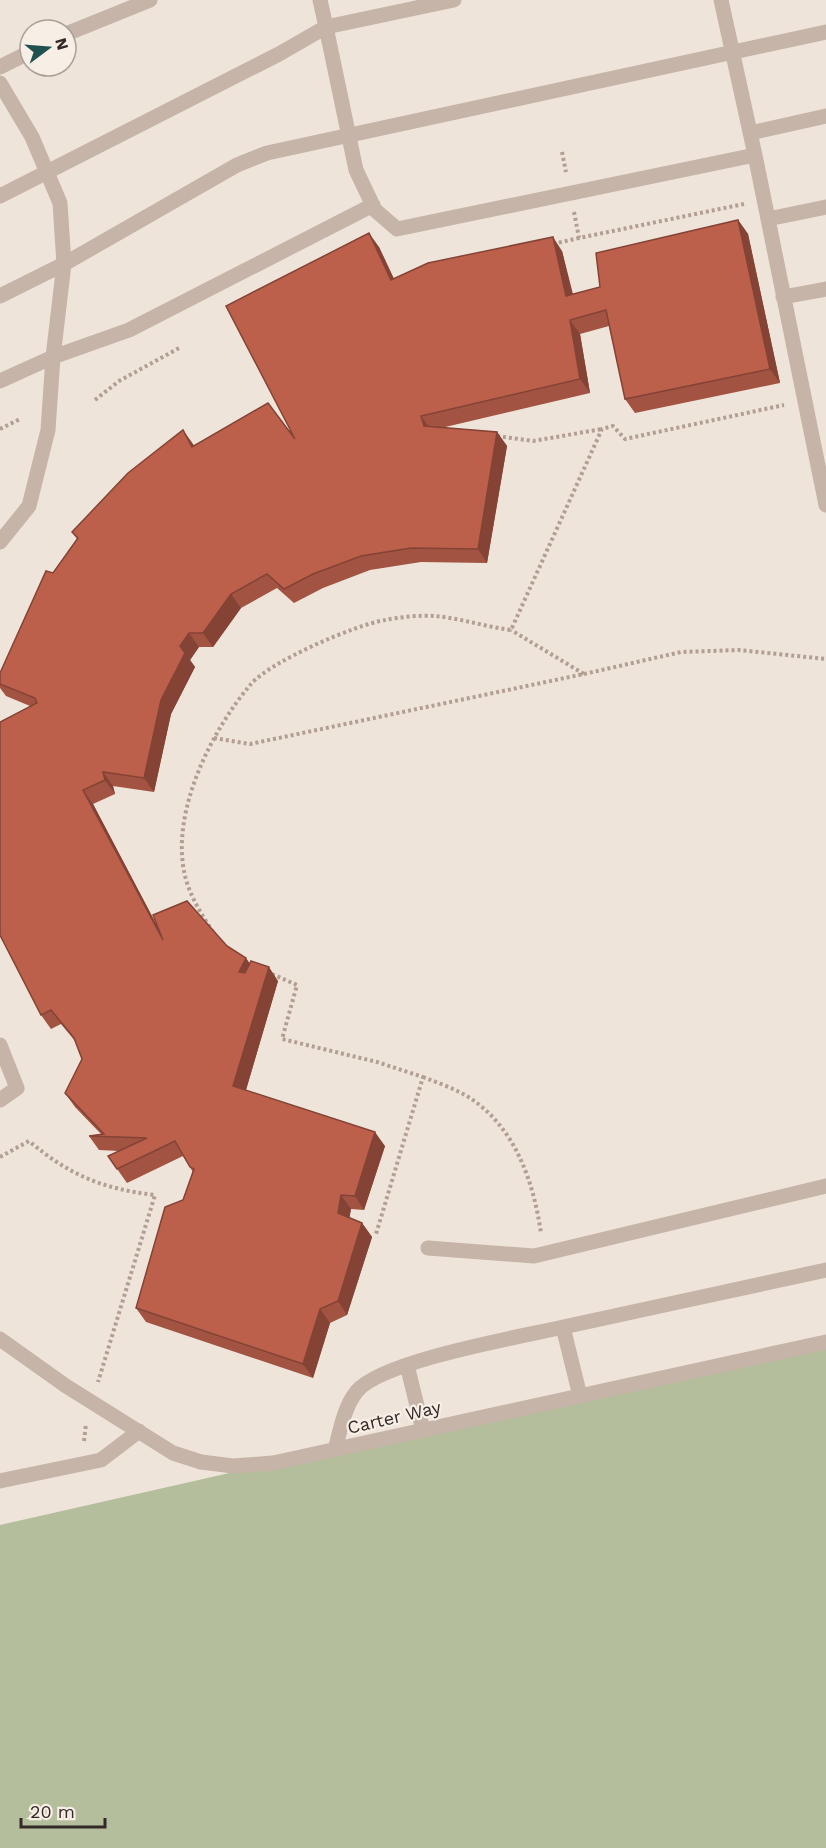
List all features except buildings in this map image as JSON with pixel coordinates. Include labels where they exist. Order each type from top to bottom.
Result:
[{"type":"lane","points":[[78,29],[150,0]]},
{"type":"lane","points":[[320,0],[356,170],[373,205],[397,228],[755,155]]},
{"type":"lane","points":[[0,196],[279,54],[326,27],[454,0]]},
{"type":"lane","points":[[721,0],[826,505]]},
{"type":"lane","points":[[0,296],[64,264],[237,165],[267,153],[826,32]]},
{"type":"lane","points":[[0,67],[18,58]]},
{"type":"lane","points":[[0,83],[32,137],[60,203],[64,264],[53,357],[48,430],[29,506],[0,542]]},
{"type":"lane","points":[[750,133],[826,116]]},
{"type":"lane","points":[[0,381],[53,357],[129,330],[373,205]]},
{"type":"lane","points":[[768,219],[826,207]]},
{"type":"lane","points":[[783,297],[826,289]]},
{"type":"lane","points":[[0,1045],[17,1088],[0,1100]]},
{"type":"lane","points":[[429,1248],[534,1256],[826,1186]]},
{"type":"lane","points":[[335,1450],[345,1413],[357,1390],[380,1376],[406,1365],[564,1327],[826,1270]]},
{"type":"lane","points":[[564,1327],[580,1396]]},
{"type":"lane","name":"Carter Way","points":[[0,1339],[90,1401],[173,1453],[201,1462],[233,1466],[273,1464],[826,1342]]},
{"type":"lane","points":[[406,1365],[423,1430]]},
{"type":"lane","points":[[0,1480],[101,1460],[139,1431]]},
{"type":"path","points":[[562,152],[579,238]]},
{"type":"path","points":[[544,246],[744,203],[747,212]]},
{"type":"path","points":[[95,400],[119,381],[181,347]]},
{"type":"path","points":[[489,435],[533,441],[613,426],[625,439],[803,400]]},
{"type":"path","points":[[0,429],[20,419]]},
{"type":"path","points":[[511,630],[602,429]]},
{"type":"path","points":[[215,934],[193,898],[184,871],[182,844],[189,795],[214,738],[253,682],[330,637],[384,620],[435,616],[511,630],[584,674]]},
{"type":"path","points":[[214,738],[250,744],[681,652],[739,650],[826,659]]},
{"type":"path","points":[[262,970],[297,985],[282,1039],[377,1062],[423,1077],[477,1103],[501,1128],[528,1174],[542,1236]]},
{"type":"path","points":[[376,1234],[423,1077]]},
{"type":"path","points":[[0,1157],[29,1141],[54,1163],[90,1181],[127,1191],[155,1195],[90,1401],[84,1441]]},
{"type":"green space","points":[[826,1338],[826,1848],[0,1848],[0,1525]]}]
